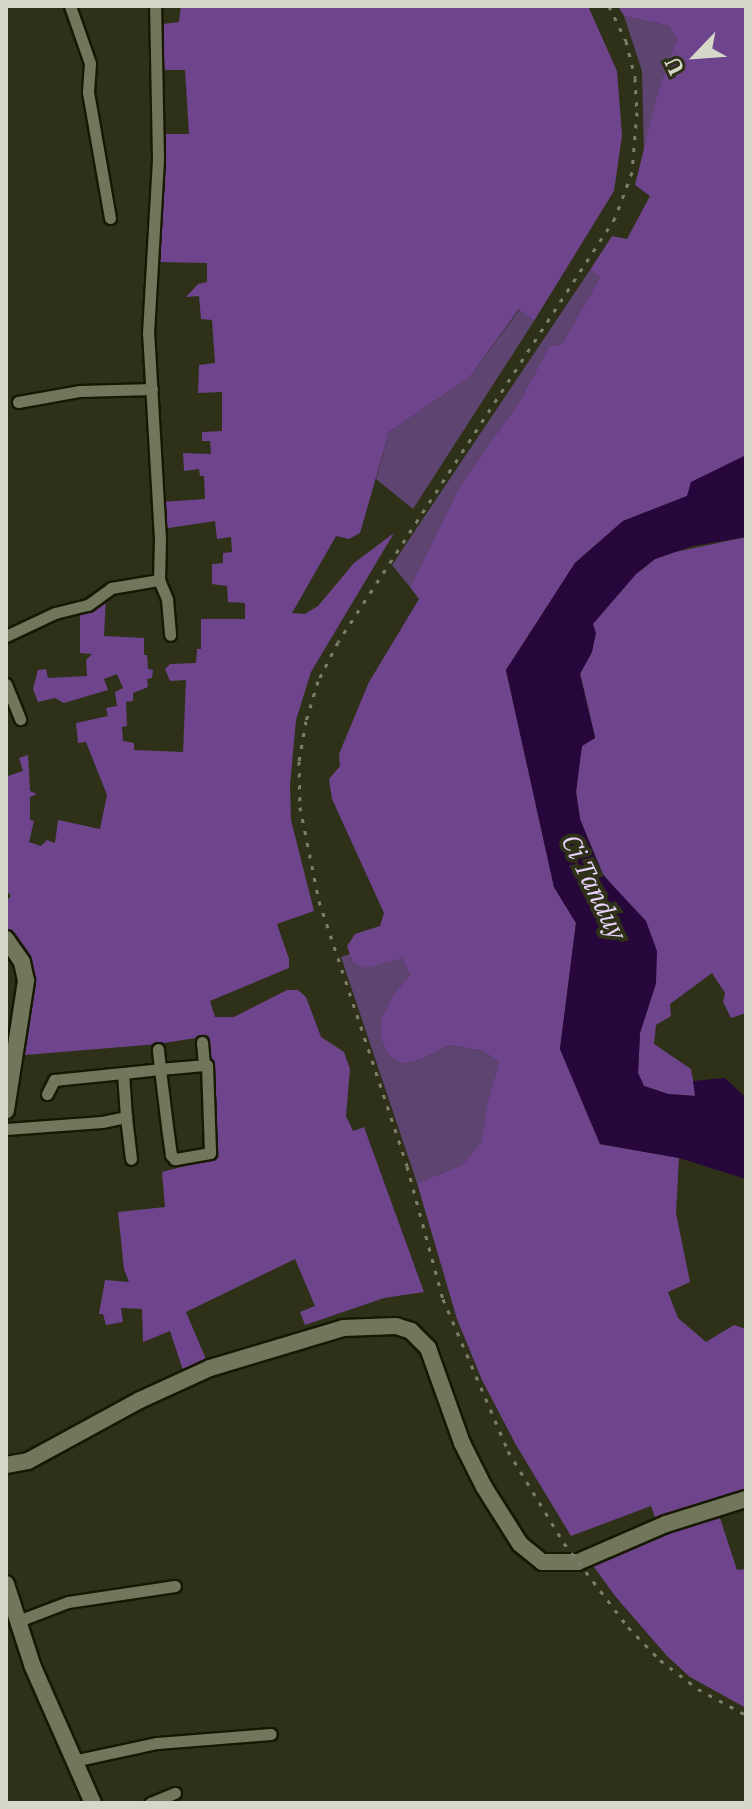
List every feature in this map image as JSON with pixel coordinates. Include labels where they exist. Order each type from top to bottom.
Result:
[{"type":"street","points":[[70,6],[90,63],[88,92],[110,218]]},
{"type":"street","points":[[155,6],[158,158],[148,333],[159,580],[167,599],[170,635]]},
{"type":"street","points":[[18,402],[80,391],[152,389]]},
{"type":"street","points":[[6,636],[55,613],[88,605],[111,588],[159,580]]},
{"type":"street","points":[[6,684],[20,719]]},
{"type":"street","points":[[6,939],[22,962],[26,981],[6,1110]]},
{"type":"street","points":[[158,1049],[171,1155],[175,1159],[201,1156],[213,1150],[209,1080],[202,1042]]},
{"type":"street","points":[[47,1094],[54,1080],[204,1065]]},
{"type":"street","points":[[123,1073],[131,1159]]},
{"type":"street","points":[[6,1129],[102,1122],[126,1117]]},
{"type":"street","points":[[6,1465],[28,1461],[140,1400],[210,1368],[343,1328],[396,1326],[411,1331],[428,1348],[446,1404],[484,1487],[520,1544],[542,1562],[578,1562],[666,1524],[746,1499]]},
{"type":"street","points":[[6,1584],[73,1761],[93,1803]]},
{"type":"street","points":[[18,1621],[68,1602],[175,1586]]},
{"type":"street","points":[[73,1761],[157,1743],[271,1734]]},
{"type":"street","points":[[150,1803],[175,1793]]},
{"type":"shaded area","points":[[181,6],[588,6],[617,71],[622,135],[614,191],[534,321],[519,309],[469,378],[389,432],[360,533],[349,539],[336,536],[292,613],[305,614],[318,606],[354,563],[394,533],[311,672],[296,720],[290,785],[291,820],[314,911],[277,924],[289,968],[210,1001],[215,1017],[234,1017],[287,990],[298,990],[306,997],[321,1037],[344,1052],[350,1069],[346,1116],[353,1131],[364,1127],[424,1292],[384,1298],[305,1325],[300,1312],[315,1306],[295,1259],[186,1312],[208,1364],[184,1373],[170,1331],[143,1342],[142,1309],[121,1308],[123,1322],[106,1325],[103,1314],[99,1314],[105,1280],[129,1282],[124,1269],[118,1212],[165,1207],[162,1172],[219,1157],[208,1036],[158,1044],[25,1055],[36,983],[31,964],[6,931],[6,901],[11,896],[6,890],[6,772],[8,776],[23,771],[19,758],[28,755],[30,791],[37,794],[30,797],[30,820],[34,821],[29,842],[41,846],[47,840],[55,843],[58,820],[100,829],[107,795],[86,742],[78,743],[76,723],[108,716],[106,708],[117,706],[115,692],[123,688],[117,674],[104,679],[108,690],[64,703],[55,698],[38,702],[33,689],[38,670],[46,669],[48,678],[87,676],[86,660],[92,654],[80,653],[80,611],[91,610],[106,597],[104,636],[144,638],[144,655],[147,655],[148,669],[153,670],[152,678],[147,679],[148,687],[133,693],[133,701],[126,702],[127,726],[122,727],[123,741],[134,743],[134,750],[183,752],[186,680],[170,681],[165,669],[170,664],[196,663],[197,649],[201,649],[201,619],[245,619],[245,603],[228,602],[227,586],[212,584],[212,564],[223,563],[223,553],[232,552],[231,537],[217,539],[215,521],[162,529],[161,502],[205,499],[204,476],[200,476],[199,469],[184,471],[183,453],[211,454],[210,441],[202,441],[202,432],[222,431],[222,392],[198,393],[199,365],[215,363],[212,320],[201,319],[199,296],[186,297],[198,284],[207,282],[207,263],[156,262],[161,239],[157,213],[161,134],[189,134],[185,70],[164,70],[163,24],[179,22]]},
{"type":"shaded area","points":[[618,6],[746,6],[746,457],[687,496],[623,521],[575,563],[506,670],[554,887],[576,923],[560,1049],[600,1144],[679,1158],[676,1213],[690,1282],[668,1292],[678,1318],[706,1342],[734,1325],[746,1329],[746,1493],[657,1523],[651,1506],[571,1536],[516,1445],[482,1380],[457,1319],[417,1183],[462,1165],[482,1142],[488,1099],[499,1062],[483,1051],[450,1045],[420,1060],[402,1064],[389,1056],[381,1040],[381,1021],[393,995],[410,975],[402,958],[365,968],[352,961],[347,946],[355,934],[380,926],[384,913],[332,799],[329,779],[340,766],[339,754],[369,682],[419,599],[410,587],[461,484],[521,399],[549,346],[562,344],[600,277],[590,270],[612,236],[627,239],[650,196],[635,185],[660,84],[677,39],[669,26],[624,16]]},
{"type":"shaded area","points":[[624,16],[669,26],[677,39],[660,84],[644,156],[642,71]]},
{"type":"shaded area","points":[[590,270],[600,277],[578,316],[562,344],[549,346],[521,399],[461,484],[410,587],[392,565]]},
{"type":"shaded area","points":[[520,309],[534,321],[413,509],[376,479],[389,432],[469,378]]},
{"type":"shaded area","points":[[746,537],[746,1013],[731,1018],[723,1002],[725,993],[712,973],[670,1004],[671,1016],[656,1025],[654,1044],[691,1069],[696,1096],[668,1094],[644,1086],[638,1073],[640,1033],[656,983],[623,898],[603,874],[580,819],[576,792],[580,755],[582,746],[595,737],[580,673],[592,652],[592,624],[636,574],[655,559],[675,552]]},
{"type":"shaded area","points":[[350,954],[352,961],[402,958],[410,975],[393,995],[381,1040],[389,1056],[402,1064],[420,1060],[450,1045],[483,1051],[499,1062],[488,1099],[483,1142],[462,1165],[417,1183],[341,957]]},
{"type":"shaded area","points":[[718,1512],[737,1570],[746,1569],[746,1708],[690,1677],[667,1656],[615,1596],[589,1560]]},
{"type":"water","name":"Ci Tanduy","points":[[744,456],[746,537],[693,546],[655,559],[636,574],[593,624],[596,633],[592,652],[580,674],[595,738],[582,746],[576,792],[580,819],[602,874],[646,921],[657,951],[656,983],[640,1033],[638,1073],[644,1086],[668,1094],[695,1096],[693,1081],[725,1078],[746,1098],[746,1179],[679,1158],[600,1144],[560,1049],[576,923],[554,887],[506,670],[575,563],[623,521],[687,496],[691,482]]},
{"type":"railway","points":[[609,6],[626,41],[635,78],[637,112],[632,172],[615,218],[338,642],[318,681],[306,721],[299,761],[300,807],[319,901],[407,1166],[443,1299],[508,1451],[564,1543],[628,1627],[660,1660],[698,1689],[746,1715]]}]
